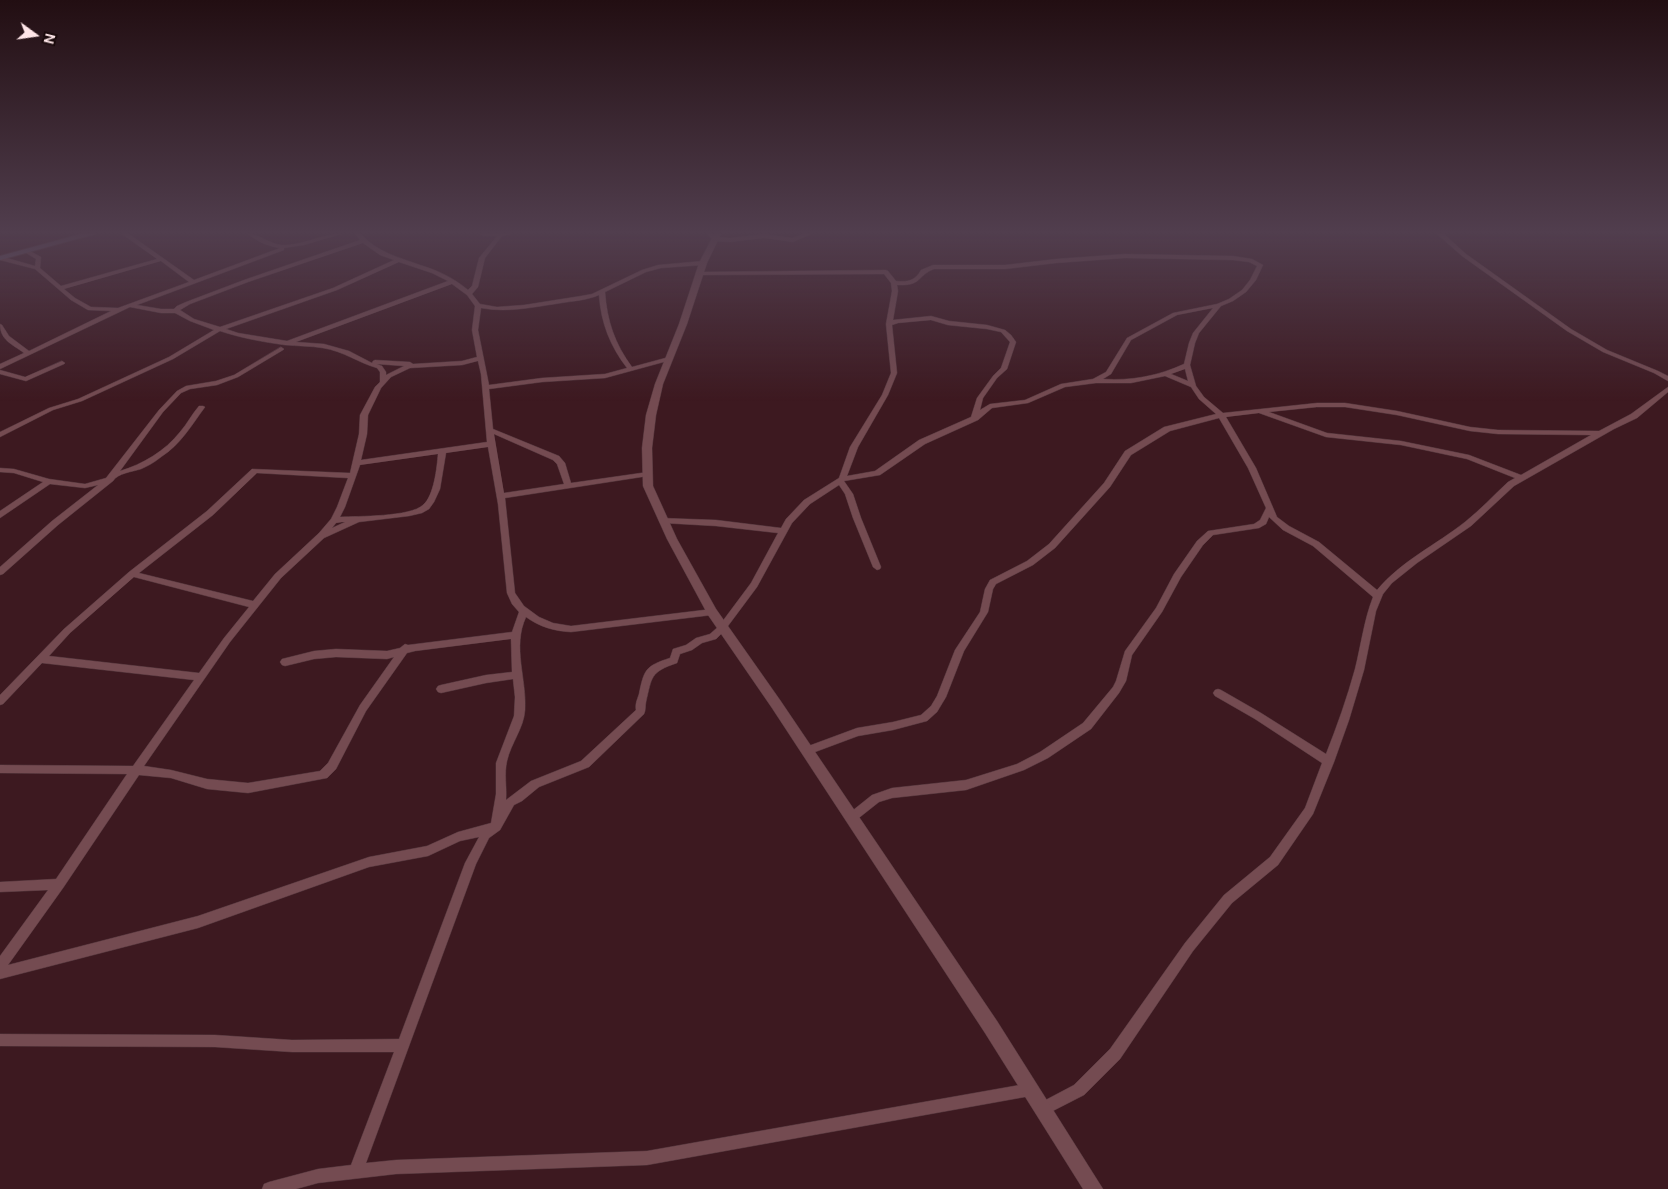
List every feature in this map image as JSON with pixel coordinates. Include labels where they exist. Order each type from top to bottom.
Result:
[{"type":"street","points":[[62,289],[90,309],[120,309]]},
{"type":"street","points":[[0,367],[120,309],[172,289]]},
{"type":"street","points":[[176,311],[179,307],[224,289]]},
{"type":"street","points":[[0,435],[171,358],[218,330],[332,289]]},
{"type":"street","points":[[0,572],[55,522],[111,477],[161,410],[183,389],[218,383],[236,376],[283,346],[432,289]]},
{"type":"street","points":[[464,289],[469,293],[478,306],[475,330],[481,358],[491,444],[500,496],[511,594],[514,601],[524,611],[548,626],[571,629],[712,612]]},
{"type":"street","points":[[469,293],[473,289]]},
{"type":"street","points":[[478,306],[497,309],[536,306],[581,298],[605,289]]},
{"type":"street","points":[[694,289],[659,384],[651,414],[647,448],[648,486],[663,520],[722,628],[807,751],[1044,1109],[1094,1189]]},
{"type":"street","points":[[841,480],[858,438],[892,380],[894,363],[889,321],[894,302],[894,289]]},
{"type":"street","points":[[1095,381],[1108,372],[1129,339],[1175,314],[1219,305],[1245,289]]},
{"type":"street","points":[[1513,289],[1570,330],[1605,351],[1656,372],[1668,379]]},
{"type":"street","points":[[602,291],[603,314],[609,335],[619,354],[630,368]]},
{"type":"street","points":[[1219,305],[1196,333],[1188,365],[1194,386],[1201,398],[1221,415],[1252,468],[1269,509],[1278,523],[1316,544],[1378,596]]},
{"type":"street","points":[[127,306],[176,311],[218,330],[283,346],[311,344],[347,352],[382,369],[383,382]]},
{"type":"street","points":[[87,324],[90,309]]},
{"type":"street","points":[[478,318],[497,309]]},
{"type":"street","points":[[889,321],[931,318],[948,323],[978,325],[1003,331],[1012,339],[1012,346],[1002,372],[995,377],[977,402],[975,417]]},
{"type":"street","points":[[0,326],[6,337],[28,353]]},
{"type":"street","points":[[363,360],[414,365],[462,363],[481,358]]},
{"type":"street","points":[[485,388],[542,380],[605,376],[669,359]]},
{"type":"street","points":[[0,372],[26,379],[62,363]]},
{"type":"street","points":[[0,966],[59,884],[105,814],[200,678],[255,605],[294,560],[322,535],[334,520],[341,507],[356,463],[363,434],[364,415],[370,401],[383,382],[395,371],[414,365]]},
{"type":"street","points":[[993,399],[1026,402],[1063,385],[1095,381],[1127,382],[1168,375],[1188,365]]},
{"type":"street","points":[[1168,375],[1194,386]]},
{"type":"street","points":[[989,385],[993,399]]},
{"type":"street","points":[[1044,1109],[1079,1090],[1115,1054],[1172,970],[1228,899],[1274,861],[1309,811],[1329,762],[1359,670],[1372,610],[1378,596],[1396,575],[1468,524],[1511,484],[1600,433],[1634,416],[1668,389]]},
{"type":"street","points":[[356,1171],[471,863],[485,835],[496,827],[510,802],[535,784],[585,764],[625,728],[641,711],[640,704],[645,694],[648,676],[658,667],[674,660],[676,652],[689,648],[699,640],[713,637],[722,628],[754,585],[789,521],[807,502],[841,480],[877,473],[922,442],[975,417],[993,399]]},
{"type":"street","points":[[807,751],[858,732],[924,718],[934,709],[941,697],[960,650],[984,612],[989,589],[993,582],[1030,562],[1052,546],[1107,485],[1128,453],[1167,429],[1221,415],[1345,404],[1470,429],[1498,432],[1600,433]]},
{"type":"street","points":[[0,470],[14,471],[49,481],[85,486],[132,469],[163,451],[181,437],[201,407]]},
{"type":"street","points":[[1260,411],[1326,434],[1401,444],[1469,457],[1521,478]]},
{"type":"street","points":[[490,430],[556,458],[561,463],[568,486]]},
{"type":"street","points":[[356,463],[491,444]]},
{"type":"street","points":[[334,520],[411,513],[424,509],[430,501],[441,470],[442,452]]},
{"type":"street","points":[[0,701],[67,631],[132,574],[210,513],[255,471],[352,476]]},
{"type":"street","points":[[500,496],[648,474]]},
{"type":"street","points":[[841,480],[849,494],[877,567]]},
{"type":"street","points":[[0,515],[49,481]]},
{"type":"street","points":[[85,486],[93,492]]},
{"type":"street","points":[[851,818],[876,798],[892,793],[966,785],[1012,771],[1044,755],[1087,726],[1116,690],[1121,681],[1128,654],[1159,610],[1177,576],[1200,543],[1211,533],[1256,526],[1263,522],[1269,509]]},
{"type":"street","points":[[322,535],[360,519]]},
{"type":"street","points":[[663,520],[716,523],[783,531]]},
{"type":"street","points":[[132,574],[255,605]]},
{"type":"street","points":[[496,827],[501,790],[499,776],[502,758],[515,730],[520,710],[516,675],[516,635],[518,621],[524,611]]},
{"type":"street","points":[[0,769],[137,770],[171,774],[207,784],[248,788],[323,775],[332,766],[391,658],[405,648],[516,635]]},
{"type":"street","points":[[285,662],[314,655],[336,653],[391,658]]},
{"type":"street","points":[[40,659],[200,678]]},
{"type":"street","points":[[441,689],[486,678],[516,675]]},
{"type":"street","points":[[1218,693],[1258,716],[1329,762]]},
{"type":"street","points":[[0,973],[198,922],[369,862],[428,850],[458,837],[496,827]]},
{"type":"street","points":[[0,887],[59,884]]},
{"type":"street","points":[[0,1040],[215,1041],[292,1046],[403,1045]]},
{"type":"street","points":[[269,1189],[318,1176],[396,1167],[646,1158],[1031,1090]]}]
